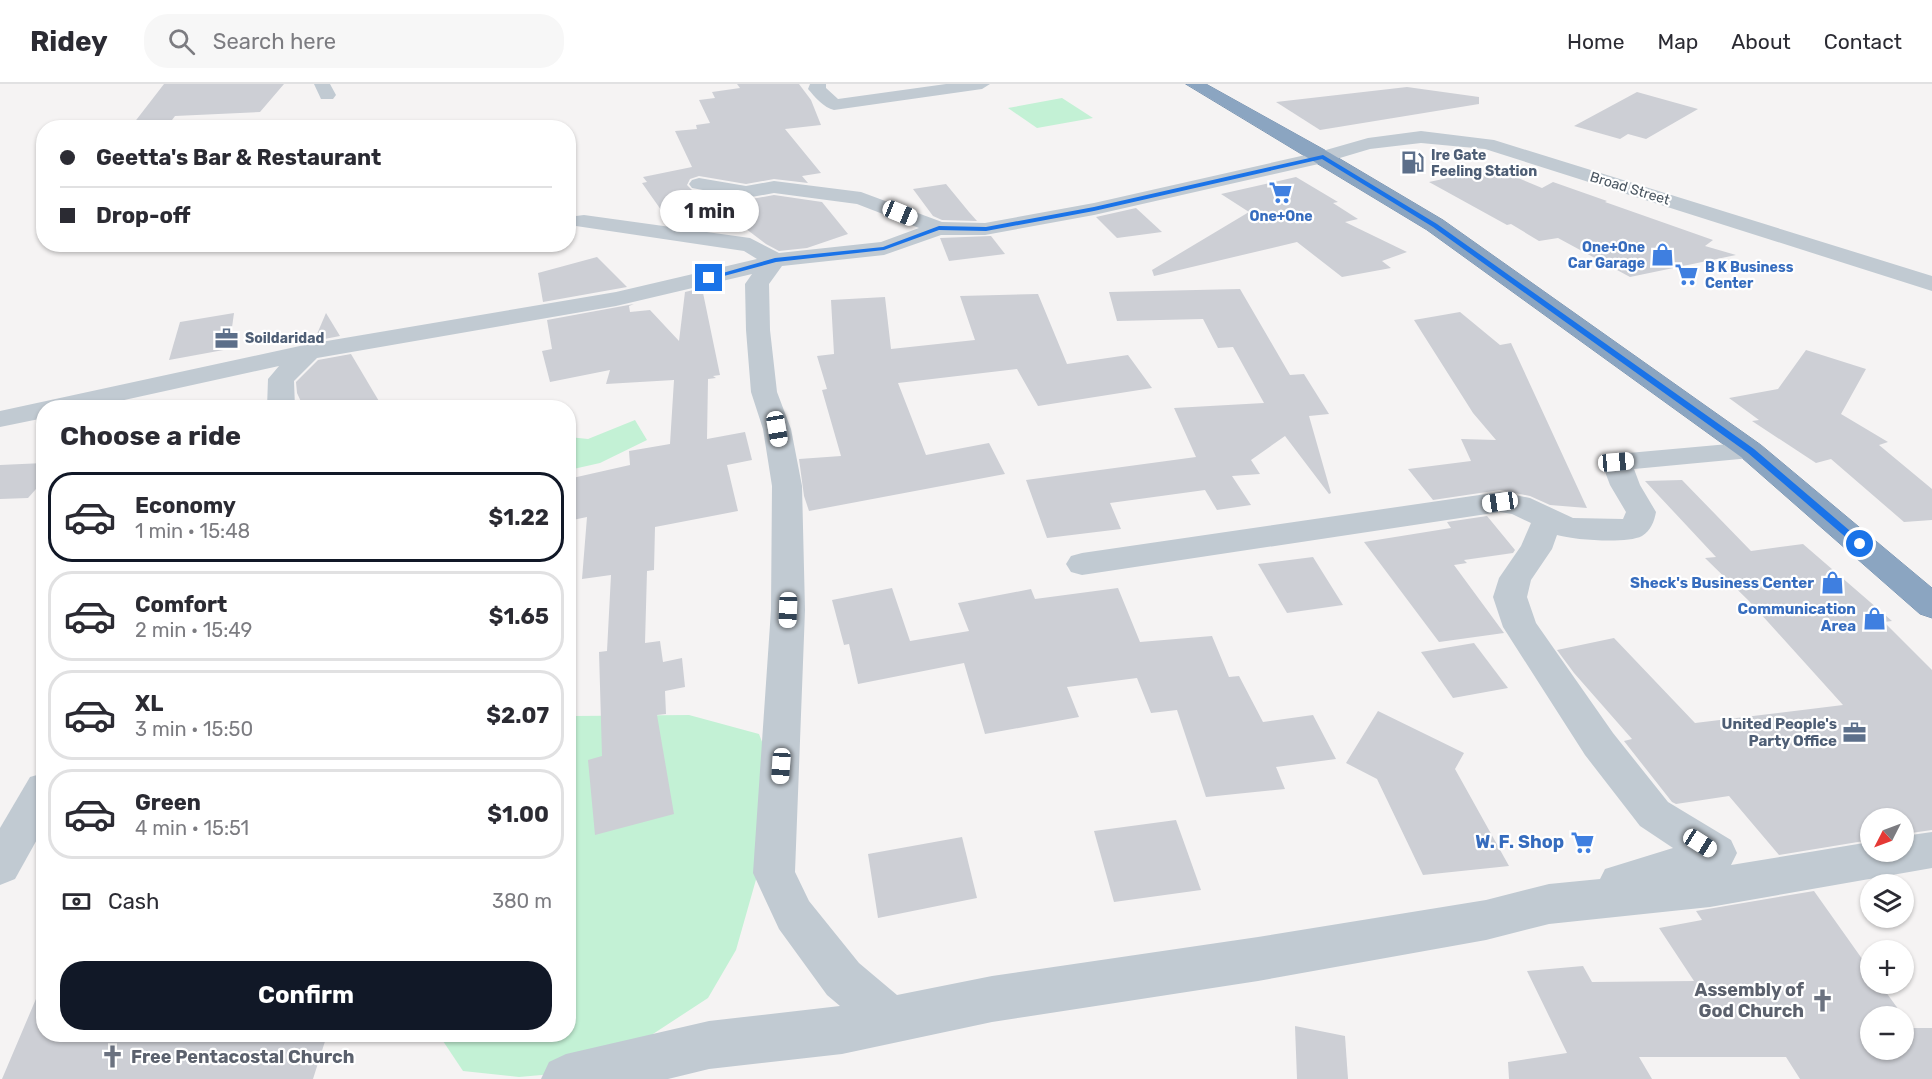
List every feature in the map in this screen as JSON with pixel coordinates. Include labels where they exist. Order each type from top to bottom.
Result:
[{"type":"highway","points":[[1194,84],[1323,157],[1435,225],[1751,451],[1932,606]]},
{"type":"street","points":[[818,84],[817,89],[834,105],[982,84]]},
{"type":"street","name":"Broad Street","points":[[939,228],[986,229],[1051,217],[1323,157],[1368,144],[1421,137],[1486,144],[1932,284]]},
{"type":"street","points":[[699,184],[747,192],[774,187],[861,198],[939,228]]},
{"type":"street","points":[[584,220],[750,245],[775,260]]},
{"type":"street","points":[[88,400],[309,352],[616,299],[755,267],[775,260],[884,248],[939,228]]},
{"type":"street","points":[[566,1079],[709,1045],[887,1017],[843,979],[794,915],[774,873],[788,610],[787,486],[777,429],[764,392],[758,330],[757,284],[775,260]]},
{"type":"street","points":[[281,400],[281,379],[309,352]]},
{"type":"street","points":[[0,419],[36,412]]},
{"type":"street","points":[[1082,564],[1500,502],[1519,505],[1568,528],[1630,529],[1638,523],[1641,513],[1625,485],[1616,462],[1751,451]]},
{"type":"street","points":[[709,1045],[842,1030],[992,999],[1258,959],[1486,920],[1549,904],[1716,853],[1654,814],[1599,744],[1520,627],[1510,597],[1515,578],[1536,549],[1548,520]]},
{"type":"street","points":[[0,866],[36,803]]},
{"type":"street","points":[[1549,904],[1710,888],[1932,850]]},
{"type":"green space","points":[[1062,98],[1093,118],[1037,128],[1008,108]]},
{"type":"green space","points":[[635,420],[647,440],[600,463],[576,468],[576,438],[588,439]]},
{"type":"green space","points":[[689,715],[759,734],[776,778],[759,869],[736,950],[708,998],[630,1049],[575,1072],[519,1077],[463,1071],[444,1042],[576,1042],[576,716]]},
{"type":"building","points":[[164,84],[284,84],[260,112],[175,116],[172,120],[136,120]]},
{"type":"building","points":[[737,84],[799,84],[811,100],[821,125],[785,129],[821,173],[802,176],[808,183],[774,179],[746,184],[699,176],[690,179],[687,185],[692,190],[746,200],[774,195],[822,202],[848,234],[807,248],[779,251],[725,213],[671,224],[642,183],[647,182],[643,177],[692,167],[675,131],[697,129],[696,125],[710,123],[699,100],[715,98],[712,92],[740,88]]},
{"type":"building","points":[[1407,87],[1479,97],[1479,104],[1320,130],[1276,102]]},
{"type":"building","points":[[1637,92],[1698,109],[1646,139],[1628,134],[1620,139],[1574,126]]},
{"type":"building","points":[[1494,168],[1542,188],[1553,182],[1607,201],[1605,202],[1713,240],[1705,246],[1736,255],[1630,277],[1558,238],[1539,241],[1429,182]]},
{"type":"building","points":[[1296,177],[1338,202],[1333,203],[1358,219],[1345,222],[1407,252],[1382,261],[1391,268],[1342,277],[1297,242],[1154,276],[1152,270],[1249,212],[1221,194]]},
{"type":"building","points":[[946,184],[977,221],[942,220],[933,216],[913,189]]},
{"type":"building","points":[[1136,208],[1162,232],[1117,238],[1096,217]]},
{"type":"building","points":[[991,236],[1005,254],[949,261],[940,238]]},
{"type":"building","points":[[597,257],[627,287],[543,302],[538,273]]},
{"type":"building","points":[[702,288],[720,375],[708,379],[707,439],[745,432],[752,460],[727,465],[738,511],[655,527],[654,570],[647,571],[645,643],[660,641],[663,662],[682,658],[685,687],[665,691],[666,714],[657,715],[674,814],[595,835],[588,760],[602,756],[599,652],[607,651],[611,575],[582,579],[587,517],[576,519],[576,477],[630,465],[629,451],[670,444],[674,380],[606,384],[610,370],[550,382],[542,351],[552,349],[547,320],[634,304],[629,306],[630,312],[650,310],[679,341],[685,292]]},
{"type":"building","points":[[1240,289],[1290,375],[1304,374],[1329,414],[1309,416],[1331,493],[1329,494],[1285,436],[1251,460],[1260,474],[1232,476],[1251,505],[1217,510],[1205,490],[1110,503],[1121,529],[1047,538],[1026,480],[1196,457],[1174,408],[1264,403],[1233,347],[1218,348],[1203,319],[1117,321],[1109,292]]},
{"type":"building","points":[[1038,294],[1067,364],[1128,355],[1152,388],[1038,406],[1017,369],[898,383],[926,455],[989,443],[1005,474],[809,511],[804,496],[799,459],[841,456],[822,390],[827,389],[817,356],[834,354],[831,300],[885,297],[891,349],[975,340],[960,296]]},
{"type":"building","points":[[1460,312],[1500,345],[1511,343],[1587,508],[1550,505],[1530,496],[1500,490],[1433,500],[1408,469],[1471,461],[1461,439],[1496,440],[1473,413],[1414,320]]},
{"type":"building","points":[[234,313],[229,349],[169,360],[180,322]]},
{"type":"building","points":[[326,313],[340,336],[314,341]]},
{"type":"building","points":[[1806,350],[1866,369],[1841,414],[1888,442],[1879,445],[1932,489],[1932,520],[1904,522],[1831,459],[1816,463],[1752,421],[1759,420],[1729,398],[1778,389]]},
{"type":"building","points":[[351,354],[378,400],[300,400],[296,382],[318,360]]},
{"type":"building","points":[[36,463],[36,489],[28,498],[0,499],[0,465]]},
{"type":"building","points":[[1682,480],[1751,551],[1803,544],[1892,621],[1884,622],[1932,670],[1932,830],[1914,833],[1914,808],[1860,808],[1860,842],[1779,855],[1729,796],[1676,804],[1672,802],[1624,741],[1632,739],[1574,673],[1557,650],[1614,638],[1695,723],[1843,705],[1749,601],[1705,558],[1716,557],[1645,481]]},
{"type":"building","points":[[1487,516],[1515,550],[1513,553],[1464,560],[1467,563],[1454,565],[1504,633],[1439,642],[1364,542],[1451,528],[1447,522]]},
{"type":"building","points":[[1313,557],[1343,605],[1287,613],[1258,564]]},
{"type":"building","points":[[892,588],[910,641],[969,631],[958,603],[1031,589],[1035,599],[1118,588],[1140,642],[1212,636],[1229,677],[1239,676],[1263,722],[1313,715],[1336,759],[1276,767],[1285,789],[1206,797],[1177,710],[1151,713],[1137,678],[1067,687],[1079,717],[985,734],[964,663],[858,684],[849,644],[844,645],[832,600]]},
{"type":"building","points":[[1474,643],[1508,688],[1453,698],[1421,652]]},
{"type":"building","points":[[1378,711],[1464,753],[1455,769],[1509,866],[1423,875],[1377,779],[1346,763]]},
{"type":"building","points":[[1176,820],[1201,890],[1114,902],[1094,831]]},
{"type":"building","points":[[962,837],[977,898],[878,918],[868,854]]},
{"type":"building","points":[[1814,891],[1860,956],[1860,994],[1887,994],[1896,1006],[1860,1006],[1860,1060],[1914,1060],[1914,1028],[1932,1028],[1932,1079],[1800,1079],[1786,1057],[1639,1057],[1652,1079],[1509,1079],[1508,1062],[1567,1053],[1527,971],[1583,966],[1592,982],[1694,981],[1659,928],[1702,920],[1696,911]]},
{"type":"building","name":"Free Pentacostal Church","points":[[36,999],[36,1042],[325,1042],[313,1079],[2,1079]]},
{"type":"building","points":[[1295,1026],[1345,1036],[1348,1079],[1297,1079]]},
{"type":"place","name":"Ire Gate Feeling Station","points":[[1413,163]]},
{"type":"place","name":"One+One","points":[[1281,192]]},
{"type":"place","name":"One+One Car Garage","points":[[1663,255]]},
{"type":"place","name":"B K Business Center","points":[[1687,275]]},
{"type":"place","name":"Soildaridad","points":[[227,338]]},
{"type":"place","name":"Sheck's Business Center","points":[[1832,583]]},
{"type":"place","name":"Communication Area","points":[[1874,618]]},
{"type":"place","name":"United People's Party Office","points":[[1855,733]]},
{"type":"place","name":"W. F. Shop","points":[[1582,842]]},
{"type":"place","name":"Assembly of God Church","points":[[1822,1000]]},
{"type":"place","name":"Free Pentacostal Church","points":[[113,1057]]},
{"type":"route","points":[[709,278],[775,260],[884,248],[939,228],[986,229],[1094,209],[1323,157],[1435,225],[1751,451],[1860,544]]}]
